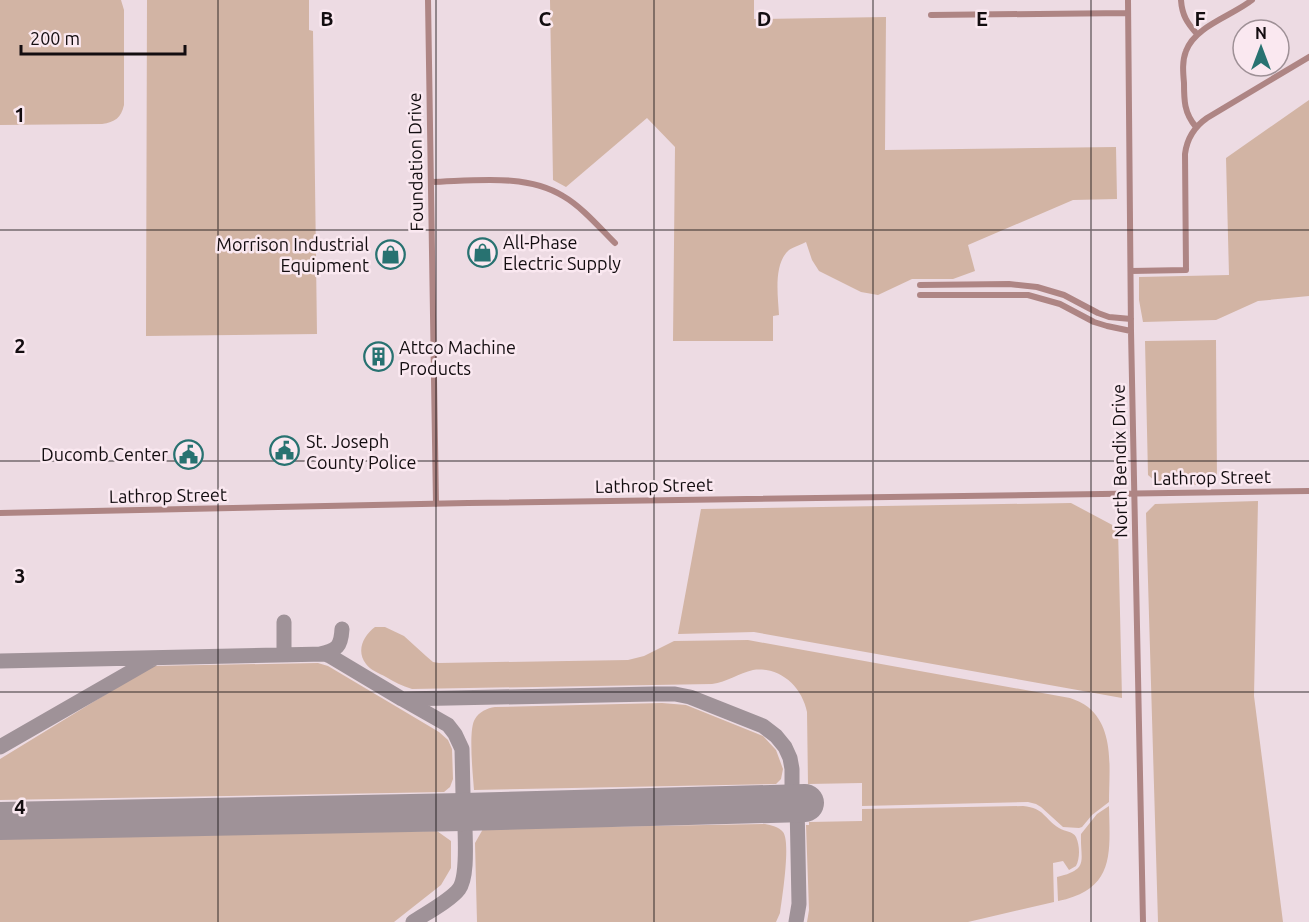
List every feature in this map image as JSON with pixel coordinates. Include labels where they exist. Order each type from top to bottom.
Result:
[{"type":"street","name":"Foundation Drive","points":[[428,0],[436,504]]},
{"type":"street","name":"North Bendix Drive","points":[[1128,0],[1131,331],[1143,922]]},
{"type":"street","points":[[1181,0],[1184,16],[1197,34]]},
{"type":"street","points":[[1196,127],[1185,109],[1183,68],[1186,50],[1197,34],[1252,0]]},
{"type":"street","points":[[931,15],[1128,13]]},
{"type":"street","points":[[1131,271],[1186,270],[1185,154],[1189,139],[1196,127],[1207,118],[1309,57]]},
{"type":"street","points":[[431,182],[518,181],[542,185],[574,204],[615,243]]},
{"type":"street","points":[[920,285],[1009,284],[1037,287],[1064,294],[1109,317],[1131,319]]},
{"type":"street","points":[[920,295],[1028,295],[1060,304],[1101,324],[1131,331]]},
{"type":"street","name":"Lathrop Street","points":[[0,513],[1309,491]]},
{"type":"shaded area","points":[[0,0],[121,0],[124,10],[124,105],[117,119],[102,124],[0,125]]},
{"type":"shaded area","points":[[147,0],[309,0],[309,30],[313,31],[317,334],[146,336]]},
{"type":"shaded area","points":[[550,0],[754,0],[754,19],[886,17],[885,150],[1116,147],[1117,199],[1073,200],[968,245],[975,271],[953,279],[912,279],[878,295],[861,292],[819,271],[812,260],[806,242],[789,250],[781,263],[778,281],[779,315],[773,316],[773,341],[673,341],[675,147],[647,118],[566,187],[553,180]]},
{"type":"shaded area","points":[[1309,100],[1309,296],[1258,301],[1216,320],[1143,322],[1139,300],[1139,277],[1229,275],[1226,158]]},
{"type":"shaded area","points":[[1216,340],[1217,484],[1161,486],[1148,475],[1145,341]]},
{"type":"shaded area","points":[[1258,501],[1254,696],[1283,922],[1158,922],[1146,513],[1155,504]]},
{"type":"shaded area","points":[[1071,503],[1118,528],[1122,698],[754,632],[678,634],[701,509]]},
{"type":"shaded area","points":[[375,627],[385,627],[404,636],[433,662],[439,663],[628,660],[644,656],[674,641],[748,640],[1070,698],[1088,707],[1103,727],[1109,751],[1109,802],[1079,828],[1063,827],[1041,807],[1028,802],[862,806],[862,783],[808,784],[807,712],[795,687],[781,675],[772,671],[753,670],[712,684],[412,689],[372,670],[363,659],[362,644]]},
{"type":"shaded area","points":[[318,663],[328,666],[439,732],[448,740],[452,749],[453,779],[450,787],[444,792],[0,800],[0,759],[152,666]]},
{"type":"shaded area","points":[[662,703],[686,705],[763,736],[776,750],[783,769],[781,779],[776,784],[474,790],[473,724],[481,712],[486,709]]},
{"type":"shaded area","points":[[1023,806],[1040,811],[1054,825],[1076,837],[1079,856],[1076,866],[1069,870],[1063,861],[1053,863],[1054,902],[968,922],[807,922],[809,910],[806,825],[809,825],[809,822],[862,821],[862,809]]},
{"type":"shaded area","points":[[1109,806],[1109,839],[1105,867],[1090,888],[1058,901],[1057,877],[1075,871],[1079,867],[1082,857],[1081,834],[1097,814]]},
{"type":"shaded area","points":[[765,824],[779,829],[785,838],[784,883],[780,913],[776,922],[477,922],[475,843],[483,829]]},
{"type":"shaded area","points":[[437,831],[451,841],[451,868],[441,885],[394,922],[0,922],[0,839]]},
{"type":"taxiway","points":[[284,622],[284,654]]},
{"type":"taxiway","points":[[320,654],[337,647],[341,640],[342,629]]},
{"type":"taxiway","points":[[0,661],[325,654],[402,699],[675,694],[690,697],[763,726],[776,736],[790,758],[792,803]]},
{"type":"taxiway","points":[[0,747],[153,659]]},
{"type":"taxiway","points":[[404,700],[448,725],[462,749],[463,794],[461,801],[442,812]]},
{"type":"taxiway","points":[[796,922],[799,904],[797,803]]},
{"type":"taxiway","points":[[413,922],[450,898],[459,889],[464,876],[465,825],[458,818],[442,812]]},
{"type":"runway","points":[[0,821],[805,803]]},
{"type":"place","name":"All-Phase Electric Supply","points":[[482,252]]},
{"type":"place","name":"Morrison Industrial Equipment","points":[[390,254]]},
{"type":"place","name":"Attco Machine Products","points":[[378,357]]},
{"type":"place","name":"St. Joseph County Police","points":[[285,451]]},
{"type":"place","name":"Ducomb Center","points":[[189,454]]}]
